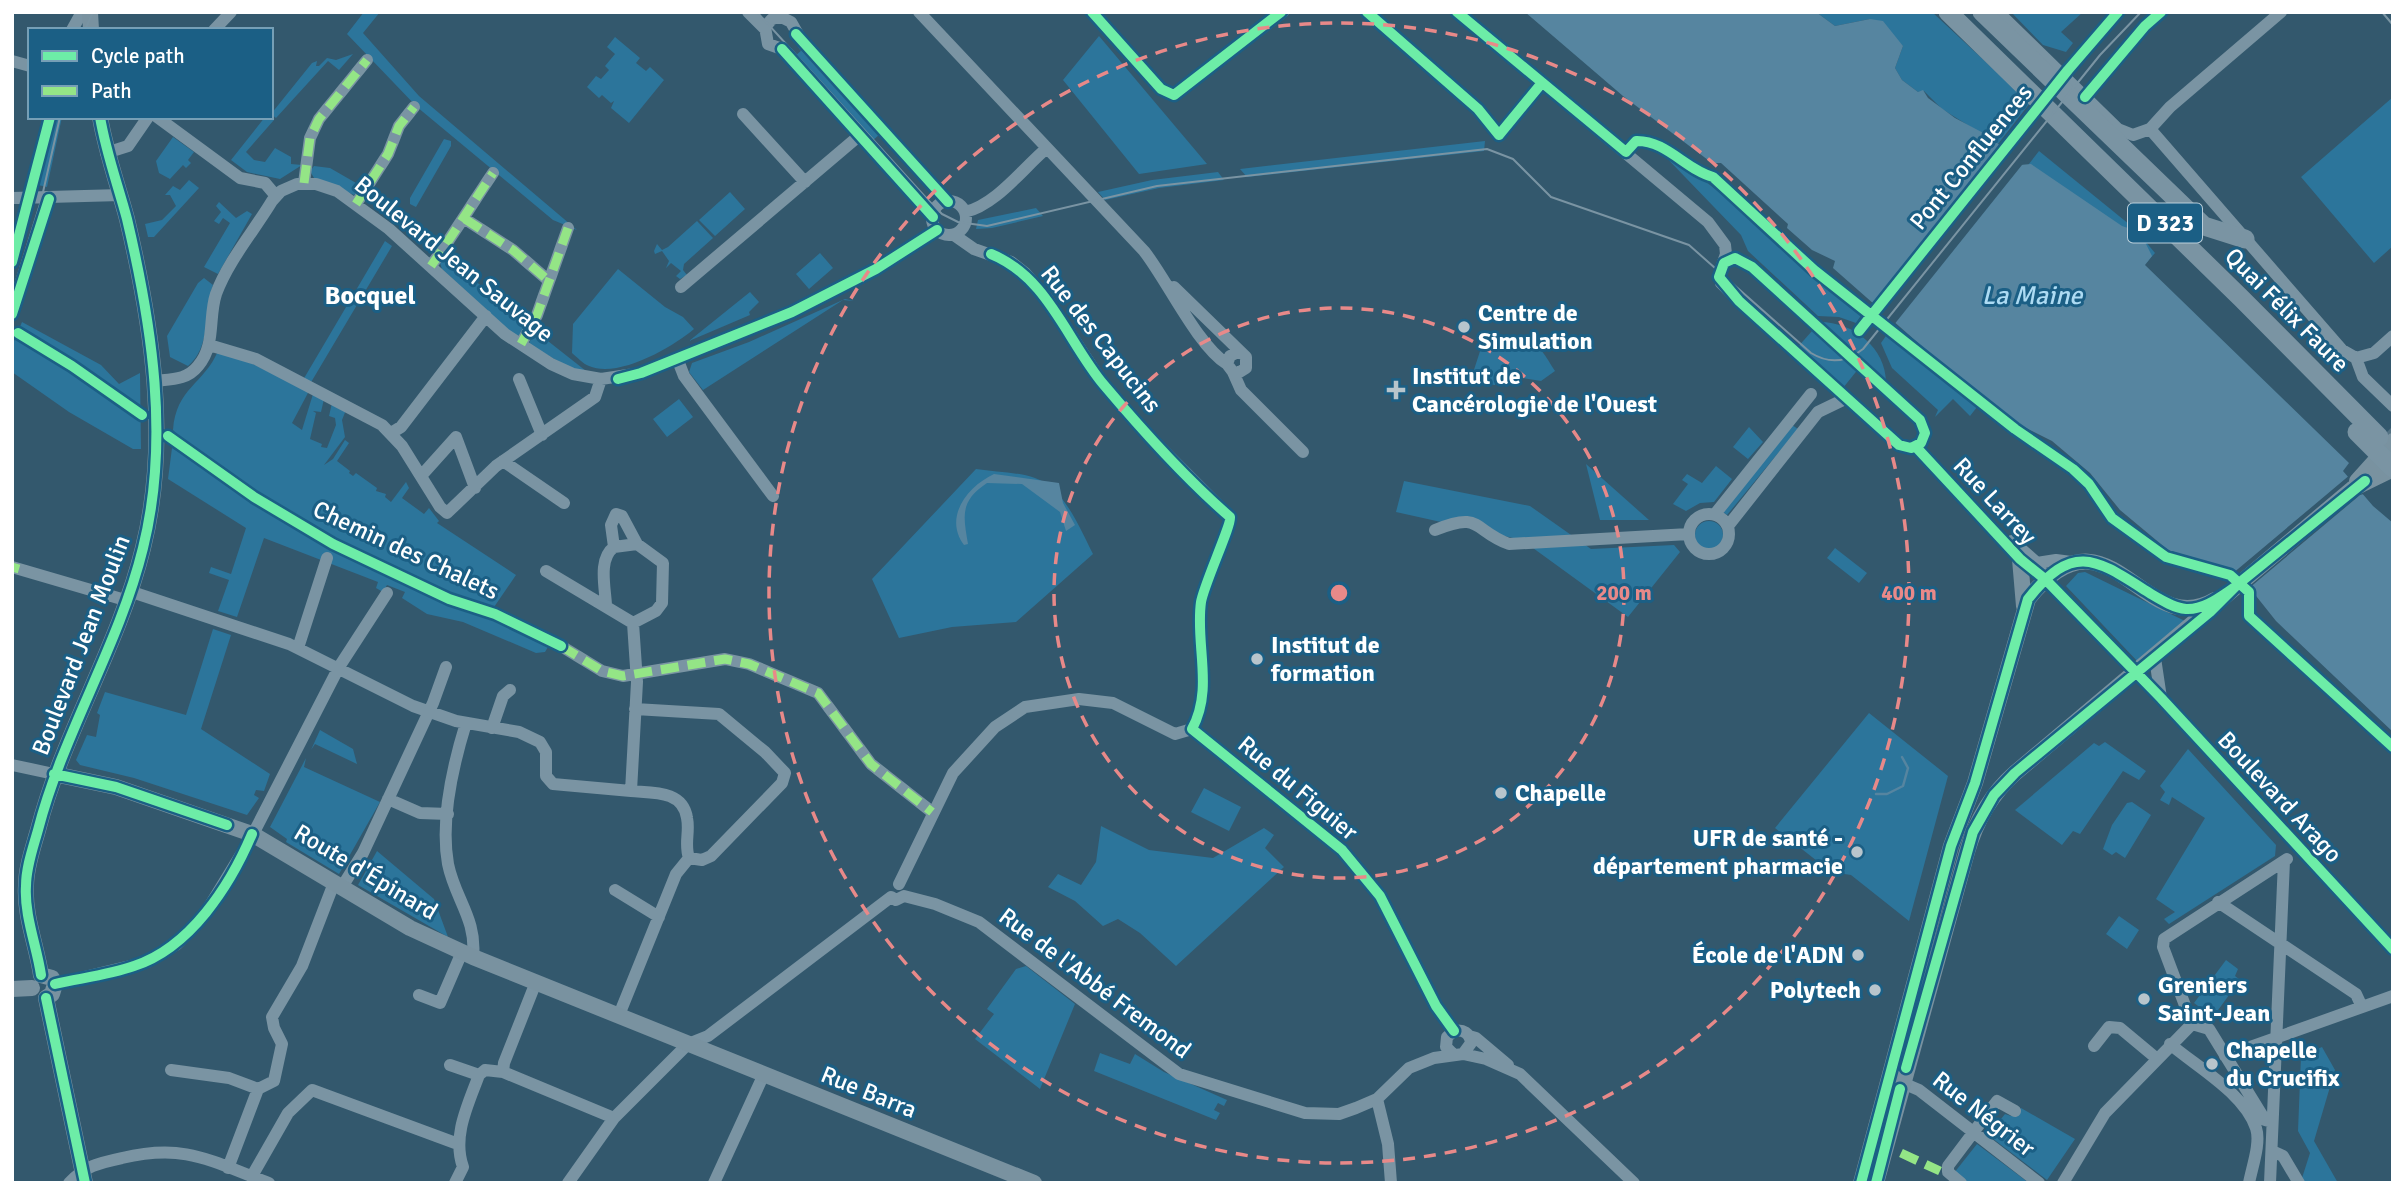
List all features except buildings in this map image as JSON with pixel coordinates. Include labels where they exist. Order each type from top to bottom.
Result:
[{"type":"highway","name":"Quai Félix Faure","points":[[1948,12],[2241,298],[2246,315],[2280,353],[2386,446]]},
{"type":"highway","name":"Quai Félix Faure","points":[[1965,12],[2143,187],[2386,446]]},
{"type":"highway","points":[[1982,12],[2204,226],[2245,239]]},
{"type":"highway","points":[[2134,161],[2143,187]]},
{"type":"main road","name":"Boulevard Jean Moulin","points":[[19,878],[54,774],[127,596],[143,549],[154,474],[154,381],[146,313],[111,152],[101,119]]},
{"type":"main road","name":"Boulevard Jean Moulin","points":[[109,119],[111,152]]},
{"type":"main road","points":[[1861,1183],[1967,852],[1985,808],[2008,779],[2155,658],[2356,484],[2386,446]]},
{"type":"main road","points":[[1876,1183],[1895,1072],[1920,966],[1951,846],[1975,783],[2024,606],[2020,559]]},
{"type":"main road","points":[[2024,606],[2046,580],[2070,562],[2092,560],[2179,608],[2206,605],[2236,586]]},
{"type":"main road","name":"Route d'Épinard","points":[[54,774],[116,787],[252,834],[410,929],[467,955],[688,1044]]},
{"type":"main road","points":[[19,878],[25,890],[37,981],[35,995],[50,991],[83,1176]]},
{"type":"main road","points":[[12,989],[37,981]]},
{"type":"main road","name":"Rue Barra","points":[[688,1044],[1034,1183]]},
{"type":"street","points":[[73,28],[82,12]]},
{"type":"street","points":[[216,28],[231,12]]},
{"type":"street","points":[[748,12],[765,29],[768,44],[782,49],[935,223],[958,232],[966,222],[965,212],[956,203],[948,202],[938,206],[935,223]]},
{"type":"street","points":[[765,29],[769,21],[785,21],[801,12]]},
{"type":"street","points":[[919,12],[1144,251],[1215,354],[1235,369]]},
{"type":"street","points":[[1092,12],[1161,89],[1174,95],[1281,13]]},
{"type":"street","points":[[1367,12],[1478,110],[1499,135],[1541,84]]},
{"type":"street","points":[[1457,12],[1728,238],[1741,259],[1920,420],[1925,433],[1916,447]]},
{"type":"street","points":[[1998,12],[2125,134],[2140,134],[2150,129],[2170,107],[2281,12]]},
{"type":"street","points":[[2085,97],[2145,26],[2161,12]]},
{"type":"street","points":[[782,49],[793,43],[785,21]]},
{"type":"street","points":[[785,21],[948,202]]},
{"type":"street","points":[[154,381],[188,375],[201,362],[209,345],[212,311],[219,286],[276,195],[287,187],[304,183],[310,138],[319,119],[368,60]]},
{"type":"street","points":[[356,204],[388,154],[399,126],[414,107]]},
{"type":"street","points":[[743,114],[805,182]]},
{"type":"street","points":[[12,262],[49,119]]},
{"type":"street","points":[[111,152],[128,146],[147,119]]},
{"type":"street","points":[[160,119],[240,178],[265,183],[276,195]]},
{"type":"street","name":"Quai Félix Faure","points":[[2150,129],[2343,350],[2356,358],[2363,377],[2393,406]]},
{"type":"street","points":[[681,288],[860,135]]},
{"type":"street","points":[[965,212],[988,200],[1047,148]]},
{"type":"street","points":[[431,265],[450,235],[465,219],[493,173]]},
{"type":"street","name":"Boulevard Jean Sauvage","points":[[304,183],[331,188],[356,204],[431,265],[486,316],[551,364],[573,374],[601,379],[641,373],[792,312],[877,269],[935,223]]},
{"type":"street","points":[[12,198],[29,200],[121,195]]},
{"type":"street","points":[[12,314],[49,199]]},
{"type":"street","points":[[465,219],[513,250],[549,281]]},
{"type":"street","points":[[1707,222],[1725,245],[1724,263],[1741,259]]},
{"type":"street","points":[[521,344],[537,315],[568,228]]},
{"type":"street","name":"Rue des Capucins","points":[[958,232],[974,249],[1011,262],[1025,273],[1046,298],[1104,385],[1153,440],[1230,517],[1230,528],[1212,562],[1201,602],[1203,681],[1192,729]]},
{"type":"street","name":"Rue Larrey","points":[[1724,263],[1720,271],[1721,283],[1899,445],[1916,447],[2020,559],[2046,580],[2136,674]]},
{"type":"street","points":[[1163,278],[1238,352],[1230,356],[1239,387],[1303,452]]},
{"type":"street","points":[[391,433],[401,427],[486,316]]},
{"type":"street","points":[[2356,358],[2374,353],[2393,336]]},
{"type":"street","points":[[209,345],[256,359],[318,394],[373,420],[391,433],[440,507],[447,513],[503,461],[595,397],[601,379]]},
{"type":"street","points":[[677,358],[684,376],[773,496]]},
{"type":"street","points":[[519,379],[542,435]]},
{"type":"street","points":[[1811,394],[1715,514],[1699,516],[1691,524],[1689,534],[1695,549],[1714,554],[1728,541],[1728,526],[1818,412],[1846,398]]},
{"type":"street","points":[[421,476],[456,437],[475,488]]},
{"type":"street","points":[[503,461],[564,503]]},
{"type":"street","points":[[614,547],[611,525],[616,514],[622,516],[637,544],[663,563],[664,595],[656,611],[634,623]]},
{"type":"street","points":[[1715,514],[1728,526]]},
{"type":"street","points":[[1435,530],[1472,521],[1496,539],[1509,544],[1689,534]]},
{"type":"street","name":"Rue Larrey","points":[[1995,529],[2037,563],[2046,580]]},
{"type":"street","points":[[606,605],[606,555],[614,547],[637,544]]},
{"type":"street","points":[[298,648],[327,558]]},
{"type":"street","points":[[2037,563],[2056,560],[2070,562]]},
{"type":"street","points":[[12,567],[89,590],[127,596],[298,648],[428,711],[466,723],[519,732],[540,742],[546,752],[546,776],[553,784],[668,793],[679,802],[688,818],[686,844],[689,858]]},
{"type":"street","points":[[546,572],[634,623]]},
{"type":"street","points":[[50,991],[135,966],[177,944],[210,907],[252,834],[339,667],[387,593]]},
{"type":"street","points":[[631,791],[636,674],[634,623]]},
{"type":"street","points":[[561,646],[602,671],[623,676],[725,659],[749,664],[818,693],[829,704],[871,764],[932,812]]},
{"type":"street","points":[[2155,658],[2161,698]]},
{"type":"street","points":[[228,1167],[258,1089],[274,1081],[278,1073],[282,1044],[272,1017],[302,966],[338,885],[363,853],[446,667]]},
{"type":"street","name":"Boulevard Arago","points":[[2136,674],[2393,949]]},
{"type":"street","points":[[492,728],[503,695],[510,690]]},
{"type":"street","points":[[568,1183],[614,1118],[688,1044],[708,1036],[898,897],[904,887],[899,884],[953,773],[995,727],[1025,707],[1089,699],[1113,703],[1175,734],[1192,729]]},
{"type":"street","points":[[620,1015],[680,867],[689,858],[708,858],[782,782],[785,773],[765,752],[719,714],[635,709]]},
{"type":"street","points":[[419,995],[440,1003],[467,955],[474,931],[449,864],[448,814],[451,776],[466,723]]},
{"type":"street","name":"Rue du Figuier","points":[[1192,729],[1342,850],[1380,896],[1436,1006],[1454,1031]]},
{"type":"street","name":"Route d'Épinard","points":[[12,765],[54,774]]},
{"type":"street","points":[[388,799],[420,813],[448,814]]},
{"type":"street","points":[[2192,1024],[2163,943],[2167,935],[2284,861],[2298,848]]},
{"type":"street","points":[[2270,1183],[2284,861]]},
{"type":"street","points":[[615,890],[659,917]]},
{"type":"street","name":"Rue de l'Abbé Fremond","points":[[898,897],[954,910],[979,922],[1179,1073],[1318,1115],[1339,1114],[1377,1099],[1409,1068],[1458,1054]]},
{"type":"street","points":[[2218,902],[2356,994],[2362,1007]]},
{"type":"street","points":[[503,1072],[503,1063],[536,982]]},
{"type":"street","points":[[2225,1056],[2393,996]]},
{"type":"street","points":[[2063,1183],[2105,1112],[2192,1024]]},
{"type":"street","points":[[2192,1024],[2209,1029],[2265,1120],[2272,1122]]},
{"type":"street","points":[[2094,1045],[2109,1027],[2120,1028],[2156,1058]]},
{"type":"street","points":[[1510,1068],[1458,1054],[1446,1042],[1454,1031],[1462,1031],[1476,1038],[1542,1092],[1588,1142],[1634,1183]]},
{"type":"street","points":[[1458,1054],[1470,1047],[1469,1036]]},
{"type":"street","points":[[2170,1044],[2236,1098],[2256,1130],[2249,1183]]},
{"type":"street","points":[[450,1065],[479,1075]]},
{"type":"street","points":[[171,1070],[229,1078],[258,1089]]},
{"type":"street","points":[[455,1183],[463,1167],[458,1144],[479,1075],[485,1070],[503,1072],[614,1118]]},
{"type":"street","name":"Rue Négrier","points":[[1895,1072],[2039,1183]]},
{"type":"street","points":[[714,1183],[764,1074]]},
{"type":"street","points":[[252,1176],[288,1113],[312,1090],[458,1144]]},
{"type":"street","points":[[1377,1099],[1388,1144],[1391,1183]]},
{"type":"street","points":[[1961,1183],[1947,1168],[1997,1101],[2015,1111]]},
{"type":"street","points":[[69,1183],[143,1153],[176,1151],[191,1153],[268,1183]]},
{"type":"street","points":[[2272,1151],[2283,1156],[2299,1183]]},
{"type":"shaded area","points":[[364,12],[380,12],[363,33],[419,96],[577,230],[553,220],[417,107],[347,34]]},
{"type":"shaded area","points":[[1816,12],[1932,12],[2030,103],[1998,144],[1942,109],[1924,91],[1918,92],[1902,80],[1895,68],[1903,46],[1870,19],[1835,26]]},
{"type":"shaded area","points":[[2011,12],[2083,12],[2061,32],[2073,43],[2066,52],[2043,45]]},
{"type":"shaded area","points":[[1099,36],[1207,164],[1139,174],[1063,80]]},
{"type":"shaded area","points":[[615,37],[640,58],[636,63],[646,71],[650,67],[664,80],[629,123],[611,108],[614,101],[611,103],[602,95],[599,98],[587,87],[596,76],[601,79],[609,70],[605,66],[615,54],[607,47]]},
{"type":"shaded area","points":[[803,49],[880,134],[871,142],[794,57]]},
{"type":"shaded area","points":[[353,54],[339,70],[328,61],[276,118],[273,116],[273,112],[312,63],[317,61],[316,66],[319,66],[327,58],[336,60]]},
{"type":"shaded area","points":[[2393,97],[2393,246],[2374,263],[2301,177]]},
{"type":"shaded area","points":[[53,119],[62,119],[47,187],[38,185]]},
{"type":"shaded area","points":[[263,119],[271,119],[274,120],[246,152],[254,160],[265,162],[275,148],[291,157],[291,164],[302,165],[280,179],[247,172],[231,160]]},
{"type":"shaded area","points":[[173,137],[194,152],[188,160],[191,163],[186,168],[183,165],[170,179],[159,173],[156,161]]},
{"type":"shaded area","points":[[444,139],[451,141],[451,146],[416,207],[410,204],[410,198]]},
{"type":"shaded area","points":[[1485,141],[1484,151],[1247,177],[1240,169]]},
{"type":"shaded area","points":[[1658,149],[1696,174],[1766,229],[1862,314],[1856,323],[1839,317],[1818,316],[1748,251],[1741,235]]},
{"type":"shaded area","points":[[2039,151],[2135,229],[2155,253],[2147,262],[2015,182]]},
{"type":"shaded area","points":[[314,166],[330,168],[363,187],[354,195],[314,178],[310,171]]},
{"type":"shaded area","points":[[1218,172],[1224,180],[1159,188],[1105,200],[1098,192],[1152,180]]},
{"type":"shaded area","points":[[189,180],[199,188],[154,237],[148,237],[145,224],[162,220],[176,206],[170,195],[165,195],[173,186],[180,190]]},
{"type":"shaded area","points":[[730,192],[745,209],[715,236],[699,220]]},
{"type":"shaded area","points":[[219,202],[236,218],[247,211],[252,214],[218,274],[204,267],[230,223],[223,218],[219,224],[214,221],[221,212],[216,206]]},
{"type":"shaded area","points":[[1036,208],[1043,216],[976,229],[978,220]]},
{"type":"shaded area","points":[[697,221],[713,238],[684,264],[683,270],[687,275],[680,279],[676,276],[681,271],[671,263],[666,268],[669,261],[662,251],[655,254],[654,251],[657,244],[662,250],[668,247]]},
{"type":"shaded area","points":[[385,241],[392,246],[310,384],[303,380]]},
{"type":"shaded area","points":[[820,253],[833,268],[809,289],[796,274]]},
{"type":"shaded area","points":[[445,255],[527,325],[522,335],[515,336],[442,269],[440,263]]},
{"type":"shaded area","points":[[618,269],[665,307],[683,317],[694,329],[644,359],[629,365],[601,369],[587,365],[572,353],[573,324]]},
{"type":"shaded area","points":[[204,278],[213,285],[204,339],[188,366],[170,357],[167,336],[198,283]]},
{"type":"shaded area","points":[[750,292],[759,302],[749,312],[750,315],[689,341]]},
{"type":"shaded area","points":[[845,299],[854,301],[843,300],[703,390],[689,372],[692,363],[749,342]]},
{"type":"shaded area","points":[[22,322],[101,365],[119,384],[140,373],[141,449],[133,449],[69,412],[12,372],[12,346]]},
{"type":"shaded area","points":[[1820,322],[1845,327],[1866,340],[1881,360],[1886,384],[1863,363],[1843,388],[1796,349]]},
{"type":"shaded area","points":[[534,330],[586,371],[574,371],[529,344]]},
{"type":"shaded area","points":[[1888,333],[1981,402],[1970,416],[1953,399],[1935,417],[1938,410],[1892,368],[1881,343]]},
{"type":"shaded area","points":[[1502,338],[1522,339],[1534,344],[1555,371],[1541,381],[1498,374],[1495,385],[1470,382],[1483,342]]},
{"type":"shaded area","points":[[218,351],[226,351],[309,391],[292,423],[302,430],[313,394],[324,399],[321,412],[313,411],[316,413],[310,439],[322,444],[321,447],[327,448],[336,425],[335,418],[329,416],[332,403],[346,410],[342,420],[345,437],[324,465],[333,459],[345,440],[349,443],[337,461],[350,471],[349,473],[353,476],[356,473],[377,488],[376,491],[386,494],[385,497],[391,502],[406,482],[409,488],[402,498],[424,514],[429,508],[439,521],[437,523],[516,575],[492,610],[408,578],[329,537],[253,490],[180,438],[173,430],[179,405]]},
{"type":"shaded area","points":[[679,399],[693,417],[667,437],[653,419]]},
{"type":"shaded area","points":[[1792,425],[1798,429],[1727,515],[1723,512]]},
{"type":"shaded area","points":[[1749,427],[1763,442],[1748,459],[1733,447]]},
{"type":"shaded area","points":[[172,448],[330,546],[449,601],[511,623],[545,640],[548,647],[545,652],[536,653],[463,622],[427,614],[402,598],[405,592],[387,585],[383,592],[376,588],[378,582],[264,538],[237,617],[218,611],[229,580],[209,573],[211,567],[231,574],[246,528],[168,479]]},
{"type":"shaded area","points":[[1586,464],[1649,520],[1600,520]]},
{"type":"shaded area","points":[[1716,466],[1732,479],[1714,502],[1700,503],[1686,511],[1673,504],[1688,484],[1682,480],[1687,474],[1702,483]]},
{"type":"shaded area","points":[[976,469],[1021,474],[1046,483],[1063,500],[1093,554],[1016,622],[952,627],[899,638],[872,579]]},
{"type":"shaded area","points":[[1404,481],[1530,506],[1591,549],[1674,545],[1680,552],[1628,617],[1522,540],[1396,512]]},
{"type":"shaded area","points":[[1709,521],[1719,525],[1723,535],[1719,545],[1709,549],[1699,545],[1695,535],[1699,525]]},
{"type":"shaded area","points":[[1835,548],[1867,573],[1859,583],[1827,558]]},
{"type":"shaded area","points":[[2085,572],[2185,621],[2139,663],[2066,586],[2078,573]]},
{"type":"shaded area","points":[[213,629],[231,635],[201,729],[270,774],[264,791],[256,790],[254,795],[259,798],[247,815],[134,778],[80,765],[76,760],[87,735],[96,737],[100,715],[97,713],[105,692],[186,715]]},
{"type":"shaded area","points":[[1869,713],[1948,776],[1909,921],[1851,875],[1831,872],[1775,828]]},
{"type":"shaded area","points":[[320,730],[353,749],[357,764],[315,744],[311,750]]},
{"type":"shaded area","points":[[2105,742],[2146,771],[2139,780],[2123,771],[2080,834],[2073,831],[2062,845],[2015,810],[2094,743],[2099,746]]},
{"type":"shaded area","points":[[2188,749],[2276,845],[2275,856],[2169,924],[2164,919],[2175,912],[2156,899],[2205,818],[2172,797],[2169,805],[2160,800],[2165,792],[2160,786]]},
{"type":"shaded area","points":[[306,758],[304,767],[380,802],[339,874],[286,842],[287,839],[270,827]]},
{"type":"shaded area","points":[[1204,788],[1241,807],[1229,831],[1191,812]]},
{"type":"shaded area","points":[[2132,802],[2151,815],[2125,858],[2116,852],[2112,855],[2103,849],[2112,825],[2127,803]]},
{"type":"shaded area","points":[[1101,826],[1149,850],[1213,858],[1264,828],[1274,835],[1265,848],[1284,867],[1176,966],[1140,933],[1118,919],[1103,926],[1075,901],[1048,887],[1058,874],[1081,885],[1096,862]]},
{"type":"shaded area","points":[[377,851],[434,899],[448,937],[358,885]]},
{"type":"shaded area","points":[[2119,916],[2139,930],[2127,949],[2106,934]]},
{"type":"shaded area","points":[[2226,960],[2238,969],[2235,976],[2240,980],[2213,1017],[2194,1003]]},
{"type":"shaded area","points":[[1026,966],[1075,1004],[1040,1089],[975,1039],[994,1014],[987,1009],[1016,969]]},
{"type":"shaded area","points":[[2322,1047],[2335,1070],[2314,1141],[2338,1183],[2305,1183],[2302,1178],[2310,1153],[2298,1131],[2301,1056]]},
{"type":"shaded area","points":[[1100,1053],[1130,1064],[1135,1054],[1164,1072],[1227,1100],[1224,1106],[1218,1103],[1214,1110],[1220,1113],[1216,1120],[1094,1071]]},
{"type":"shaded area","points":[[2021,1108],[2075,1139],[2047,1180],[1988,1135],[2005,1114],[2011,1116]]},
{"type":"shaded area","points":[[1977,1144],[2029,1183],[1965,1183],[1954,1173]]},
{"type":"water","name":"La Maine","points":[[1525,12],[1816,12],[1835,26],[1870,19],[1883,21],[1903,46],[1895,68],[1902,80],[1918,92],[1923,90],[1928,98],[1955,118],[1991,137],[2020,165],[2031,164],[2122,226],[2140,232],[2152,256],[2145,265],[2349,463],[2343,471],[2373,506],[2393,523],[2393,732],[2276,621],[2237,572],[2168,550],[2120,510],[2090,473],[2052,441],[2020,425],[1933,356],[1833,268],[1835,261],[1812,250],[1787,228],[1788,224],[1721,163],[1712,163],[1623,96]]},
{"type":"water","points":[[994,474],[1059,483],[1063,503],[1075,525],[1066,531],[1060,512],[1022,484],[987,483],[968,503],[965,525],[968,544],[964,545],[958,534],[957,513],[975,486]]},
{"type":"pier","points":[[2002,143],[2021,161],[2026,160],[1893,326],[1871,306]]},
{"type":"pier","points":[[2351,474],[2367,493],[2360,495],[2248,589],[2232,574]]},
{"type":"waterway","points":[[1876,794],[1887,794],[1903,786],[1908,768],[1902,757]]},
{"type":"tunnel","points":[[2388,431],[2393,436]]},
{"type":"tram line","points":[[86,28],[93,12]]},
{"type":"tram line","points":[[757,12],[928,200],[942,214],[958,222],[987,226],[1157,186],[1487,149],[1513,159],[1551,197],[1689,245],[1811,353],[1831,360],[1851,357],[1863,349],[2100,55],[2141,12]]},
{"type":"tram line","points":[[2382,12],[2393,25]]},
{"type":"tram line","points":[[12,294],[41,201],[60,119]]},
{"type":"marked path","points":[[304,183],[310,138],[319,119],[367,60]]},
{"type":"marked path","points":[[356,204],[388,154],[399,126],[414,107]]},
{"type":"marked path","points":[[431,266],[493,173]]},
{"type":"marked path","points":[[465,219],[513,250],[549,281]]},
{"type":"marked path","points":[[521,344],[537,315],[568,228]]},
{"type":"marked path","points":[[12,567],[19,569]]},
{"type":"marked path","points":[[561,646],[602,671],[623,676],[725,659],[749,664],[818,693],[871,764],[932,812]]},
{"type":"marked path","points":[[1901,1153],[1940,1171]]},
{"type":"cycle path","points":[[1092,12],[1161,89],[1174,95],[1281,12]]},
{"type":"cycle path","points":[[1367,12],[1478,109],[1499,135],[1541,84]]},
{"type":"cycle path","points":[[1457,12],[1626,152],[1636,141],[1647,142],[1713,177],[1814,270],[2015,429],[2073,469],[2089,484],[2112,518],[2166,557],[2230,575],[2249,592],[2249,616],[2393,747]]},
{"type":"cycle path","name":"Pont Confluences","points":[[1859,331],[2068,70],[2118,12]]},
{"type":"cycle path","points":[[2085,97],[2145,26],[2161,12]]},
{"type":"cycle path","points":[[796,34],[948,202]]},
{"type":"cycle path","points":[[782,49],[933,217]]},
{"type":"cycle path","points":[[12,262],[49,119]]},
{"type":"cycle path","points":[[41,975],[27,908],[28,865],[62,759],[133,584],[151,507],[155,466],[154,383],[144,300],[127,219],[100,119]]},
{"type":"cycle path","points":[[12,314],[49,199]]},
{"type":"cycle path","points":[[618,379],[641,373],[792,312],[876,269],[937,230]]},
{"type":"cycle path","points":[[991,254],[1011,264],[1028,278],[1055,312],[1104,385],[1165,454],[1230,517],[1201,602],[1202,698],[1192,729]]},
{"type":"cycle path","points":[[1735,258],[1752,267],[1920,420],[1925,433],[1921,443],[1911,448],[1899,445],[1739,301],[1719,277],[1724,263],[1735,258]]},
{"type":"cycle path","points":[[18,333],[72,366],[142,415]]},
{"type":"cycle path","name":"Chemin des Chalets","points":[[168,436],[254,497],[333,544],[449,599],[495,614],[561,646]]},
{"type":"cycle path","points":[[1916,447],[2020,559],[2046,580],[2161,698],[2393,949]]},
{"type":"cycle path","points":[[1906,1068],[1973,832],[1994,795],[2015,773],[2210,612],[2238,584],[2365,481]]},
{"type":"cycle path","points":[[1861,1183],[1951,846],[1975,783],[2028,599],[2059,569],[2073,563],[2087,562],[2116,572],[2163,601],[2181,608],[2193,609],[2205,605],[2235,587]]},
{"type":"cycle path","points":[[1192,729],[1342,850],[1380,896],[1436,1006],[1454,1031]]},
{"type":"cycle path","points":[[54,774],[116,787],[227,825]]},
{"type":"cycle path","points":[[55,984],[134,966],[173,945],[206,913],[220,894],[252,834]]},
{"type":"cycle path","points":[[46,998],[85,1183]]},
{"type":"cycle path","points":[[1876,1183],[1900,1089]]},
{"type":"place","name":"Centre de Simulation","points":[[1464,327]]},
{"type":"place","name":"Institut de Cancérologie de l'Ouest","points":[[1396,390]]},
{"type":"place","name":"Institut de formation","points":[[1257,659]]},
{"type":"place","name":"Chapelle","points":[[1501,793]]},
{"type":"place","name":"UFR de santé - département pharmacie","points":[[1857,852]]},
{"type":"place","name":"École de l'ADN","points":[[1858,955]]},
{"type":"place","name":"Polytech","points":[[1875,990]]},
{"type":"place","name":"Greniers Saint-Jean","points":[[2144,999]]},
{"type":"place","name":"Chapelle du Crucifix","points":[[2212,1064]]},
{"type":"district","name":"Bocquel","points":[[370,296]]}]
